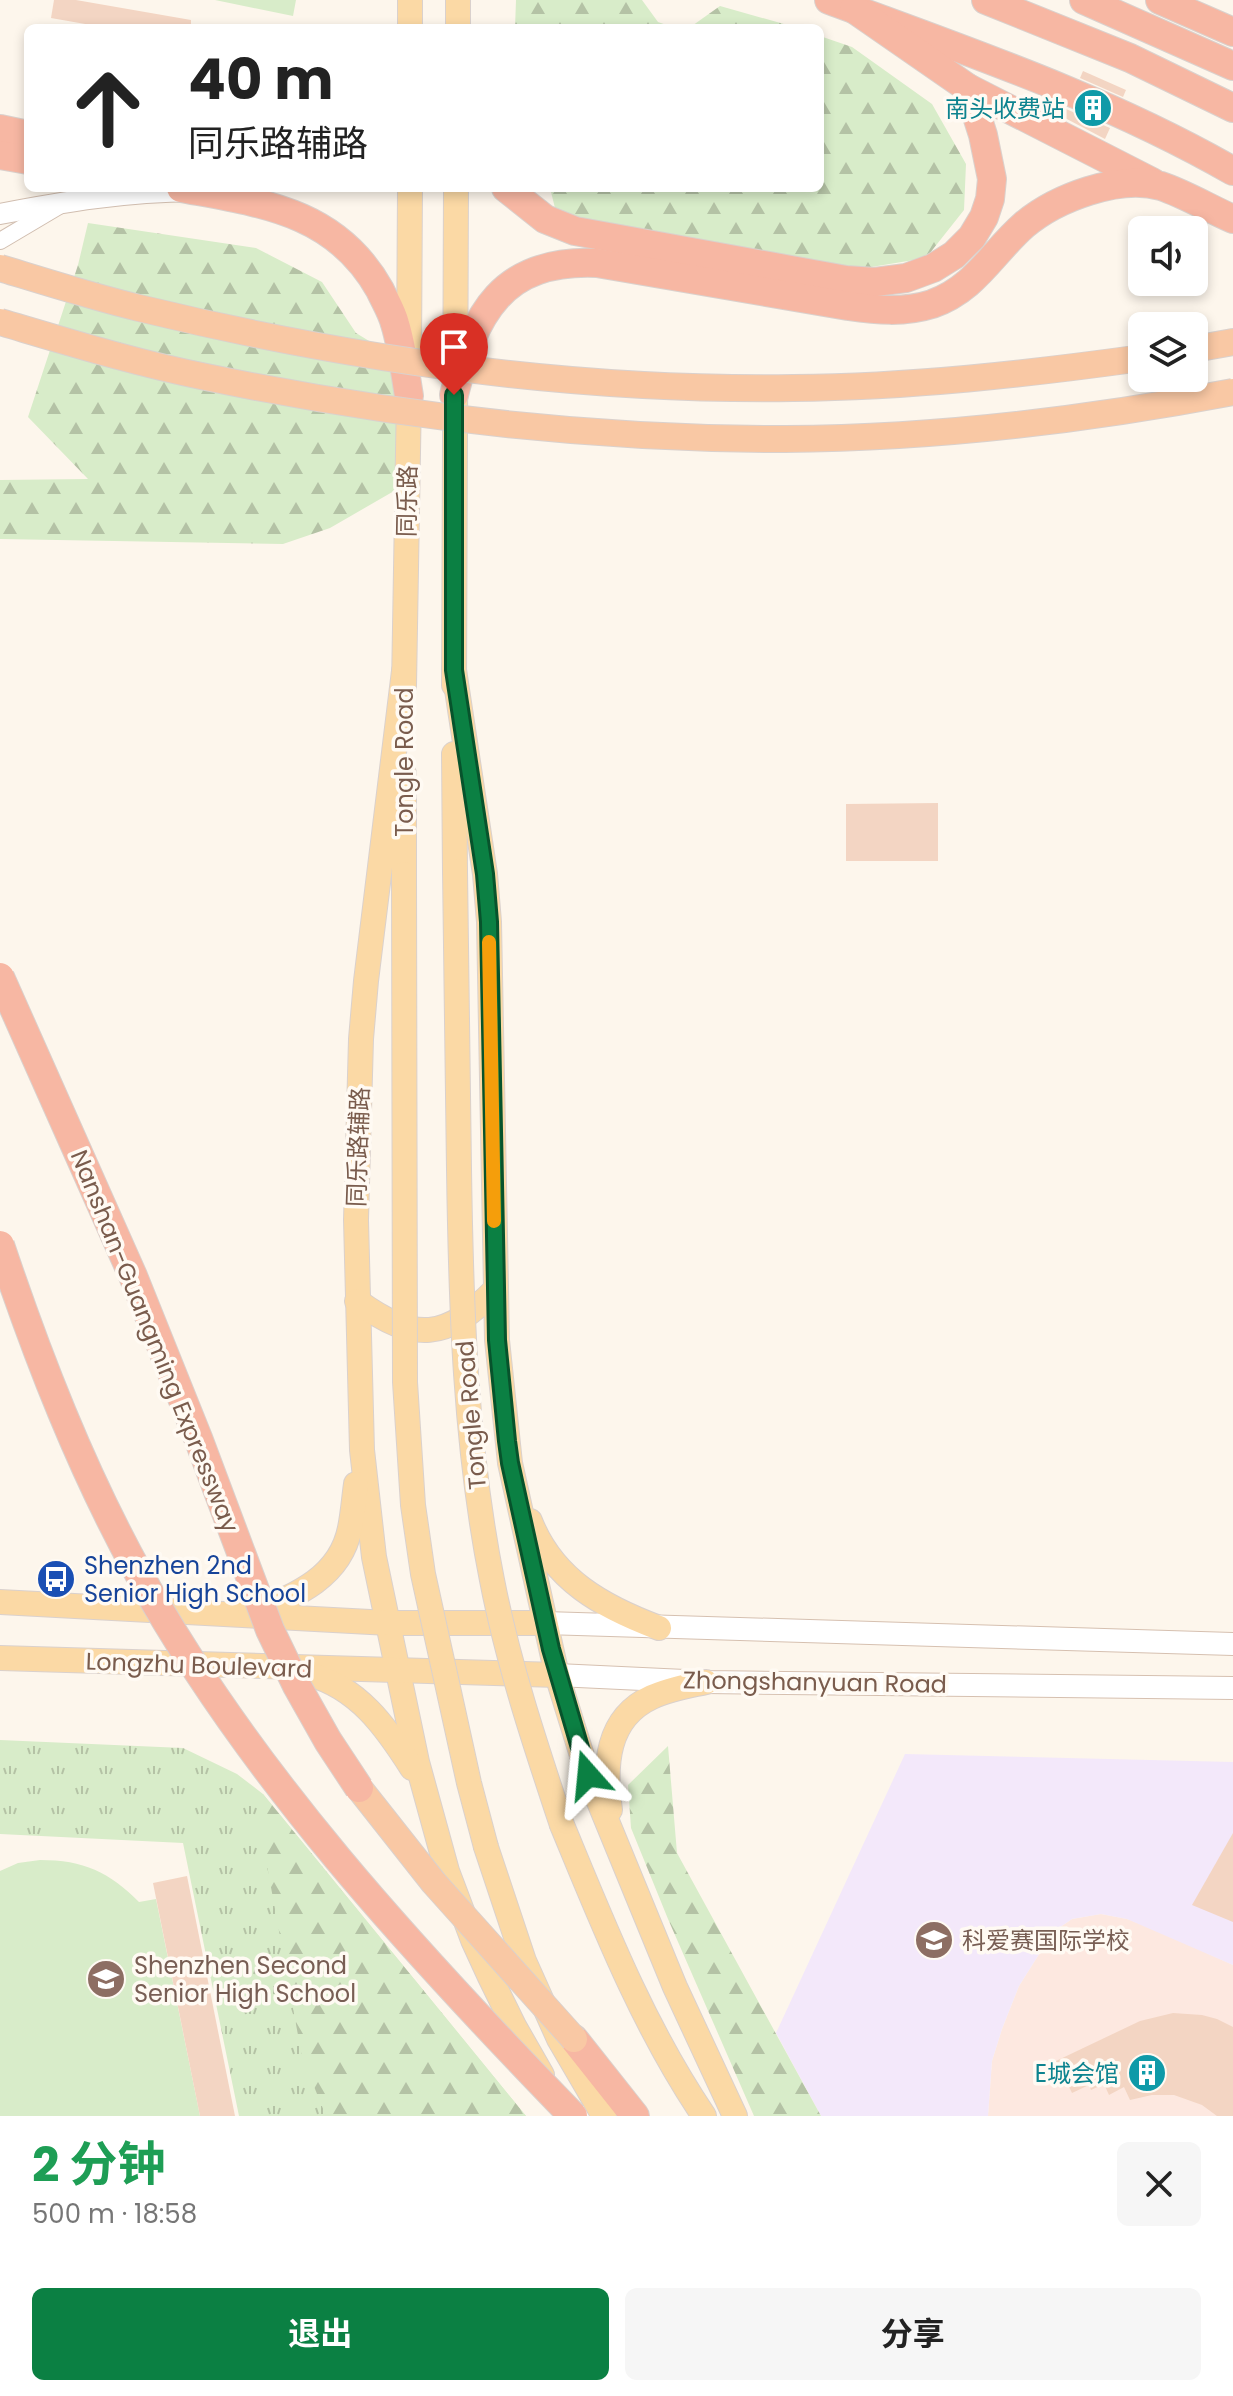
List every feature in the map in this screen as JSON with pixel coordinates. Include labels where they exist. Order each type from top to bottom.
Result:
[{"type":"highway","points":[[986,0],[1130,58],[1233,108]]},
{"type":"highway","points":[[1084,0],[1233,66]]},
{"type":"highway","points":[[1160,0],[1233,32]]},
{"type":"highway","points":[[842,5],[968,88],[1160,186],[1233,219]]},
{"type":"highway","points":[[842,5],[984,56],[1096,103],[1195,149],[1233,171]]},
{"type":"highway","points":[[511,192],[545,219],[575,231],[846,280],[875,282],[906,278],[933,268],[954,255],[972,237],[990,199],[992,179],[989,158],[968,88]]},
{"type":"highway","points":[[0,129],[24,134]]},
{"type":"highway","points":[[0,155],[24,159]]},
{"type":"highway","points":[[454,395],[463,357],[488,305],[502,290],[525,276],[568,261],[597,263],[848,306],[882,310],[913,309],[957,292],[979,275],[1025,224],[1073,196],[1103,186],[1133,183],[1160,186]]},
{"type":"highway","points":[[203,192],[265,205],[303,217],[329,231],[347,247],[367,268],[395,321],[409,396]]},
{"type":"highway","points":[[0,268],[137,308],[331,349],[441,366],[568,380],[761,388],[907,384],[1128,360]]},
{"type":"highway","points":[[0,322],[189,373],[311,397],[518,424],[673,436],[786,439],[909,434],[1049,421],[1233,392]]},
{"type":"highway","points":[[1208,346],[1233,342]]},
{"type":"highway","name":"Nanshan-Guangming Expressway","points":[[0,977],[133,1276],[270,1630],[297,1686],[359,1788]]},
{"type":"highway","points":[[0,1245],[55,1397],[95,1489],[139,1574],[194,1663],[306,1820],[454,1991],[573,2116]]},
{"type":"highway","points":[[359,1788],[434,1883],[574,2039],[635,2116]]},
{"type":"main road","points":[[410,0],[410,24]]},
{"type":"main road","points":[[458,0],[458,24]]},
{"type":"main road","name":"同乐路","points":[[404,671],[410,192]]},
{"type":"main road","name":"同乐路","points":[[454,670],[456,192]]},
{"type":"main road","points":[[454,670],[485,874],[489,922],[497,1340],[510,1463],[557,1675],[588,1775],[675,1987],[735,2116]]},
{"type":"main road","name":"Tongle Road","points":[[454,670],[461,1286],[465,1366],[479,1501],[492,1580],[508,1653],[562,1825],[646,2016],[704,2116]]},
{"type":"main road","name":"Tongle Road","points":[[404,671],[405,1366],[408,1446],[423,1574],[469,1783],[512,1930],[559,2039],[604,2116]]},
{"type":"main road","name":"同乐路辅路","points":[[404,671],[361,1039],[356,1220],[362,1450],[374,1557],[397,1671],[417,1762],[447,1871],[473,1940],[514,2026],[566,2116]]},
{"type":"main road","points":[[357,1301],[394,1325],[414,1330],[433,1330],[450,1326],[466,1317],[496,1289]]},
{"type":"main road","points":[[244,1616],[313,1585],[336,1563],[350,1529],[362,1450]]},
{"type":"main road","points":[[510,1463],[533,1529],[552,1560],[573,1583],[595,1599],[659,1628]]},
{"type":"main road","name":"Longzhu Boulevard","points":[[0,1602],[389,1623],[545,1623]]},
{"type":"main road","name":"Zhongshanyuan Road","points":[[545,1623],[1233,1644]]},
{"type":"main road","name":"Longzhu Boulevard","points":[[0,1658],[397,1671]]},
{"type":"main road","points":[[249,1666],[292,1670],[342,1688],[377,1718],[393,1737],[425,1790]]},
{"type":"main road","name":"Zhongshanyuan Road","points":[[397,1671],[706,1682],[1233,1688]]},
{"type":"main road","points":[[614,1844],[606,1772],[608,1752],[618,1727],[630,1712],[649,1698],[706,1682]]},
{"type":"street","points":[[0,214],[67,201],[141,192]]},
{"type":"street","points":[[0,241],[67,201]]},
{"type":"shaded area","name":"科爱赛国际学校","points":[[905,1754],[1233,1762],[1233,1965],[1127,1919],[1101,1914],[1072,1919],[1053,1932],[1019,1986],[992,2061],[988,2116],[821,2116],[776,2033]]},
{"type":"shaded area","points":[[1101,1914],[1154,1929],[1233,1965],[1233,2116],[988,2116],[992,2061],[1019,1986],[1053,1932],[1072,1919]]},
{"type":"green space","points":[[215,0],[296,0],[293,16]]},
{"type":"green space","points":[[516,0],[642,0],[658,22],[664,24],[515,24]]},
{"type":"green space","points":[[720,6],[784,24],[695,24]]},
{"type":"green space","points":[[824,37],[852,47],[932,104],[966,164],[964,210],[926,258],[847,271],[585,221],[555,208],[551,192],[824,192]]},
{"type":"green space","points":[[88,223],[256,248],[322,282],[356,333],[397,358],[401,487],[330,528],[283,544],[0,539],[0,480],[88,479],[28,417],[78,265]]},
{"type":"green space","points":[[0,1740],[183,1748],[237,1774],[263,1794],[526,2116],[239,2116],[183,1843],[0,1834]]},
{"type":"green space","points":[[668,1746],[677,1853],[821,2116],[754,2116],[668,1919],[631,1828],[628,1785]]},
{"type":"green space","points":[[263,1794],[526,2116],[326,2116],[302,2057],[260,1827]]},
{"type":"green space","name":"Shenzhen Second Senior High School","points":[[40,1860],[83,1865],[117,1883],[139,1902],[156,1899],[200,2116],[0,2116],[0,1871],[18,1863]]},
{"type":"building","points":[[54,0],[76,0],[191,20],[191,24],[85,24],[51,18]]},
{"type":"building","points":[[1083,71],[1126,90],[1123,97],[1080,78]]},
{"type":"building","points":[[1066,109],[1110,128],[1105,139],[1063,117]]},
{"type":"building","points":[[938,803],[938,861],[846,861],[846,804]]},
{"type":"building","points":[[1233,1833],[1233,1922],[1192,1905]]},
{"type":"building","points":[[187,1876],[235,2116],[200,2116],[153,1883]]},
{"type":"building","name":"E城会馆","points":[[1173,2013],[1202,2015],[1233,2027],[1233,2116],[1217,2116],[1202,2105],[1174,2095],[1152,2095],[1130,2100],[1124,2087],[1109,2095],[1104,2084],[1091,2090],[1089,2085],[1072,2093],[1056,2061],[1140,2021]]},
{"type":"slow traffic","points":[[489,942],[494,1221]]},
{"type":"place","name":"南头收费站","points":[[1093,108]]},
{"type":"place","name":"Shenzhen 2nd Senior High School","points":[[56,1579]]},
{"type":"place","name":"科爱赛国际学校","points":[[934,1940]]},
{"type":"place","name":"Shenzhen Second Senior High School","points":[[106,1979]]},
{"type":"place","name":"E城会馆","points":[[1147,2073]]},
{"type":"route","points":[[454,395],[454,670],[485,874],[489,922],[497,1340],[502,1397],[510,1463],[545,1623],[562,1694],[588,1775]]}]
